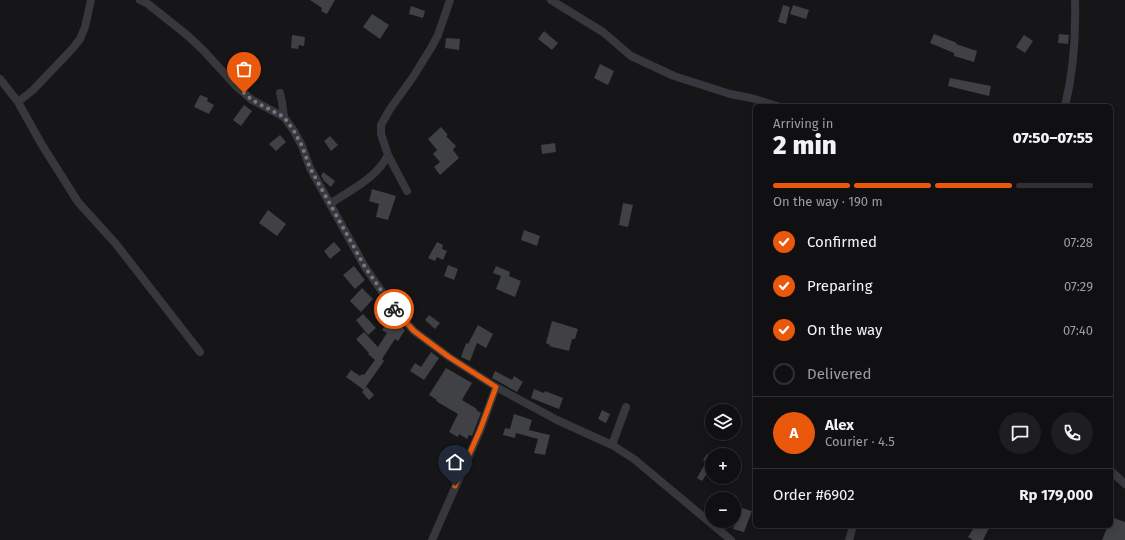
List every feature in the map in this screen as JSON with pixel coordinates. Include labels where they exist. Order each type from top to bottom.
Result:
[{"type":"street","points":[[18,102],[33,90],[73,48],[85,27],[91,0]]},
{"type":"street","points":[[140,0],[148,4],[187,35],[236,86],[252,100],[284,117]]},
{"type":"street","points":[[407,190],[388,155],[380,128],[390,109],[414,77],[431,48],[438,35],[450,0]]},
{"type":"street","points":[[552,0],[603,32],[631,56],[674,76],[730,94],[770,104]]},
{"type":"street","points":[[1065,104],[1074,61],[1076,35],[1075,0]]},
{"type":"street","points":[[0,79],[18,102],[42,145],[78,202],[116,244],[200,352]]},
{"type":"street","points":[[280,93],[284,117],[294,131],[302,146],[310,168],[365,267],[394,309],[414,331],[449,357],[496,387],[558,420],[612,445],[634,459],[731,540]]},
{"type":"street","points":[[330,204],[372,176],[388,155]]},
{"type":"street","points":[[432,540],[480,430],[496,387]]},
{"type":"street","points":[[612,445],[626,407]]},
{"type":"street","points":[[1113,473],[1125,484]]},
{"type":"street","points":[[849,540],[852,528]]},
{"type":"building","points":[[310,0],[335,0],[327,14],[321,11],[322,8]]},
{"type":"building","points":[[783,5],[790,7],[786,24],[778,22]]},
{"type":"building","points":[[793,5],[809,10],[806,19],[790,14]]},
{"type":"building","points":[[411,6],[425,11],[423,18],[409,14]]},
{"type":"building","points":[[372,14],[389,25],[380,39],[363,27]]},
{"type":"building","points":[[544,31],[558,43],[552,50],[538,39]]},
{"type":"building","points":[[934,34],[957,43],[956,44],[977,51],[974,62],[954,56],[954,53],[930,43]]},
{"type":"building","points":[[1059,34],[1069,35],[1068,44],[1058,43]]},
{"type":"building","points":[[292,35],[305,37],[304,46],[299,45],[298,49],[291,48]]},
{"type":"building","points":[[1024,35],[1033,41],[1025,53],[1016,47]]},
{"type":"building","points":[[446,38],[460,39],[459,50],[445,48]]},
{"type":"building","points":[[600,64],[614,71],[608,85],[594,78]]},
{"type":"building","points":[[950,78],[991,86],[989,96],[948,86]]},
{"type":"building","points":[[200,95],[208,98],[207,101],[214,105],[209,114],[194,107]]},
{"type":"building","points":[[244,105],[252,111],[241,126],[233,120]]},
{"type":"building","points":[[441,127],[448,135],[446,136],[456,146],[453,150],[459,158],[440,175],[434,167],[440,162],[433,154],[437,150],[428,139]]},
{"type":"building","points":[[280,135],[286,142],[276,151],[269,144]]},
{"type":"building","points":[[330,136],[338,145],[331,151],[324,141]]},
{"type":"building","points":[[555,143],[556,152],[542,154],[541,145]]},
{"type":"building","points":[[323,172],[335,181],[331,187],[321,176]]},
{"type":"building","points":[[372,189],[396,196],[388,220],[376,217],[379,204],[369,201]]},
{"type":"building","points":[[623,203],[633,205],[628,227],[619,225]]},
{"type":"building","points":[[268,210],[286,224],[277,236],[259,223]]},
{"type":"building","points":[[524,230],[540,236],[537,246],[521,240]]},
{"type":"building","points":[[334,242],[341,250],[330,259],[324,251]]},
{"type":"building","points":[[437,242],[443,245],[442,249],[447,251],[443,260],[437,257],[435,261],[428,258]]},
{"type":"building","points":[[448,265],[458,269],[454,280],[444,276]]},
{"type":"building","points":[[354,266],[365,280],[355,289],[343,275]]},
{"type":"building","points":[[496,266],[510,272],[509,276],[521,281],[515,297],[496,289],[501,276],[493,273]]},
{"type":"building","points":[[362,288],[373,299],[361,312],[350,301]]},
{"type":"building","points":[[363,314],[376,328],[368,335],[356,320]]},
{"type":"building","points":[[429,315],[440,323],[435,329],[425,320]]},
{"type":"building","points":[[390,318],[405,330],[398,341],[395,339],[382,359],[384,361],[365,388],[367,387],[374,395],[369,400],[362,392],[364,390],[346,377],[351,370],[360,376],[362,374],[364,375],[375,360],[356,339],[364,332],[378,347],[387,333],[382,330]]},
{"type":"building","points":[[552,321],[578,329],[575,339],[572,339],[569,351],[549,346],[550,345],[546,343]]},
{"type":"building","points":[[478,325],[493,334],[486,348],[477,343],[470,361],[461,357],[466,343],[468,344]]},
{"type":"building","points":[[431,352],[439,358],[424,380],[410,371],[415,363],[421,367]]},
{"type":"building","points":[[446,368],[472,383],[462,400],[481,413],[472,436],[469,435],[467,439],[459,434],[458,437],[449,432],[458,414],[429,395]]},
{"type":"building","points":[[495,371],[512,380],[514,376],[523,382],[517,392],[492,378]]},
{"type":"building","points":[[534,389],[544,393],[545,391],[563,398],[559,409],[531,398]]},
{"type":"building","points":[[602,410],[610,414],[606,423],[598,419]]},
{"type":"building","points":[[514,414],[532,420],[529,430],[550,435],[545,455],[534,453],[538,439],[516,433],[515,438],[503,435],[505,428],[510,429]]},
{"type":"building","points":[[705,464],[705,476],[702,481],[697,478]]},
{"type":"building","points":[[742,508],[752,511],[744,532],[733,529],[741,528]]},
{"type":"building","points":[[1113,518],[1125,522],[1125,540],[1102,540],[1107,528],[1113,528]]},
{"type":"building","points":[[974,528],[989,528],[983,540],[973,540],[968,537]]},
{"type":"way so far","points":[[244,93],[252,100],[284,117],[294,131],[302,146],[310,168],[365,267],[394,309]]},
{"type":"route","points":[[394,309],[414,331],[449,357],[496,387],[480,430],[455,486]]}]
